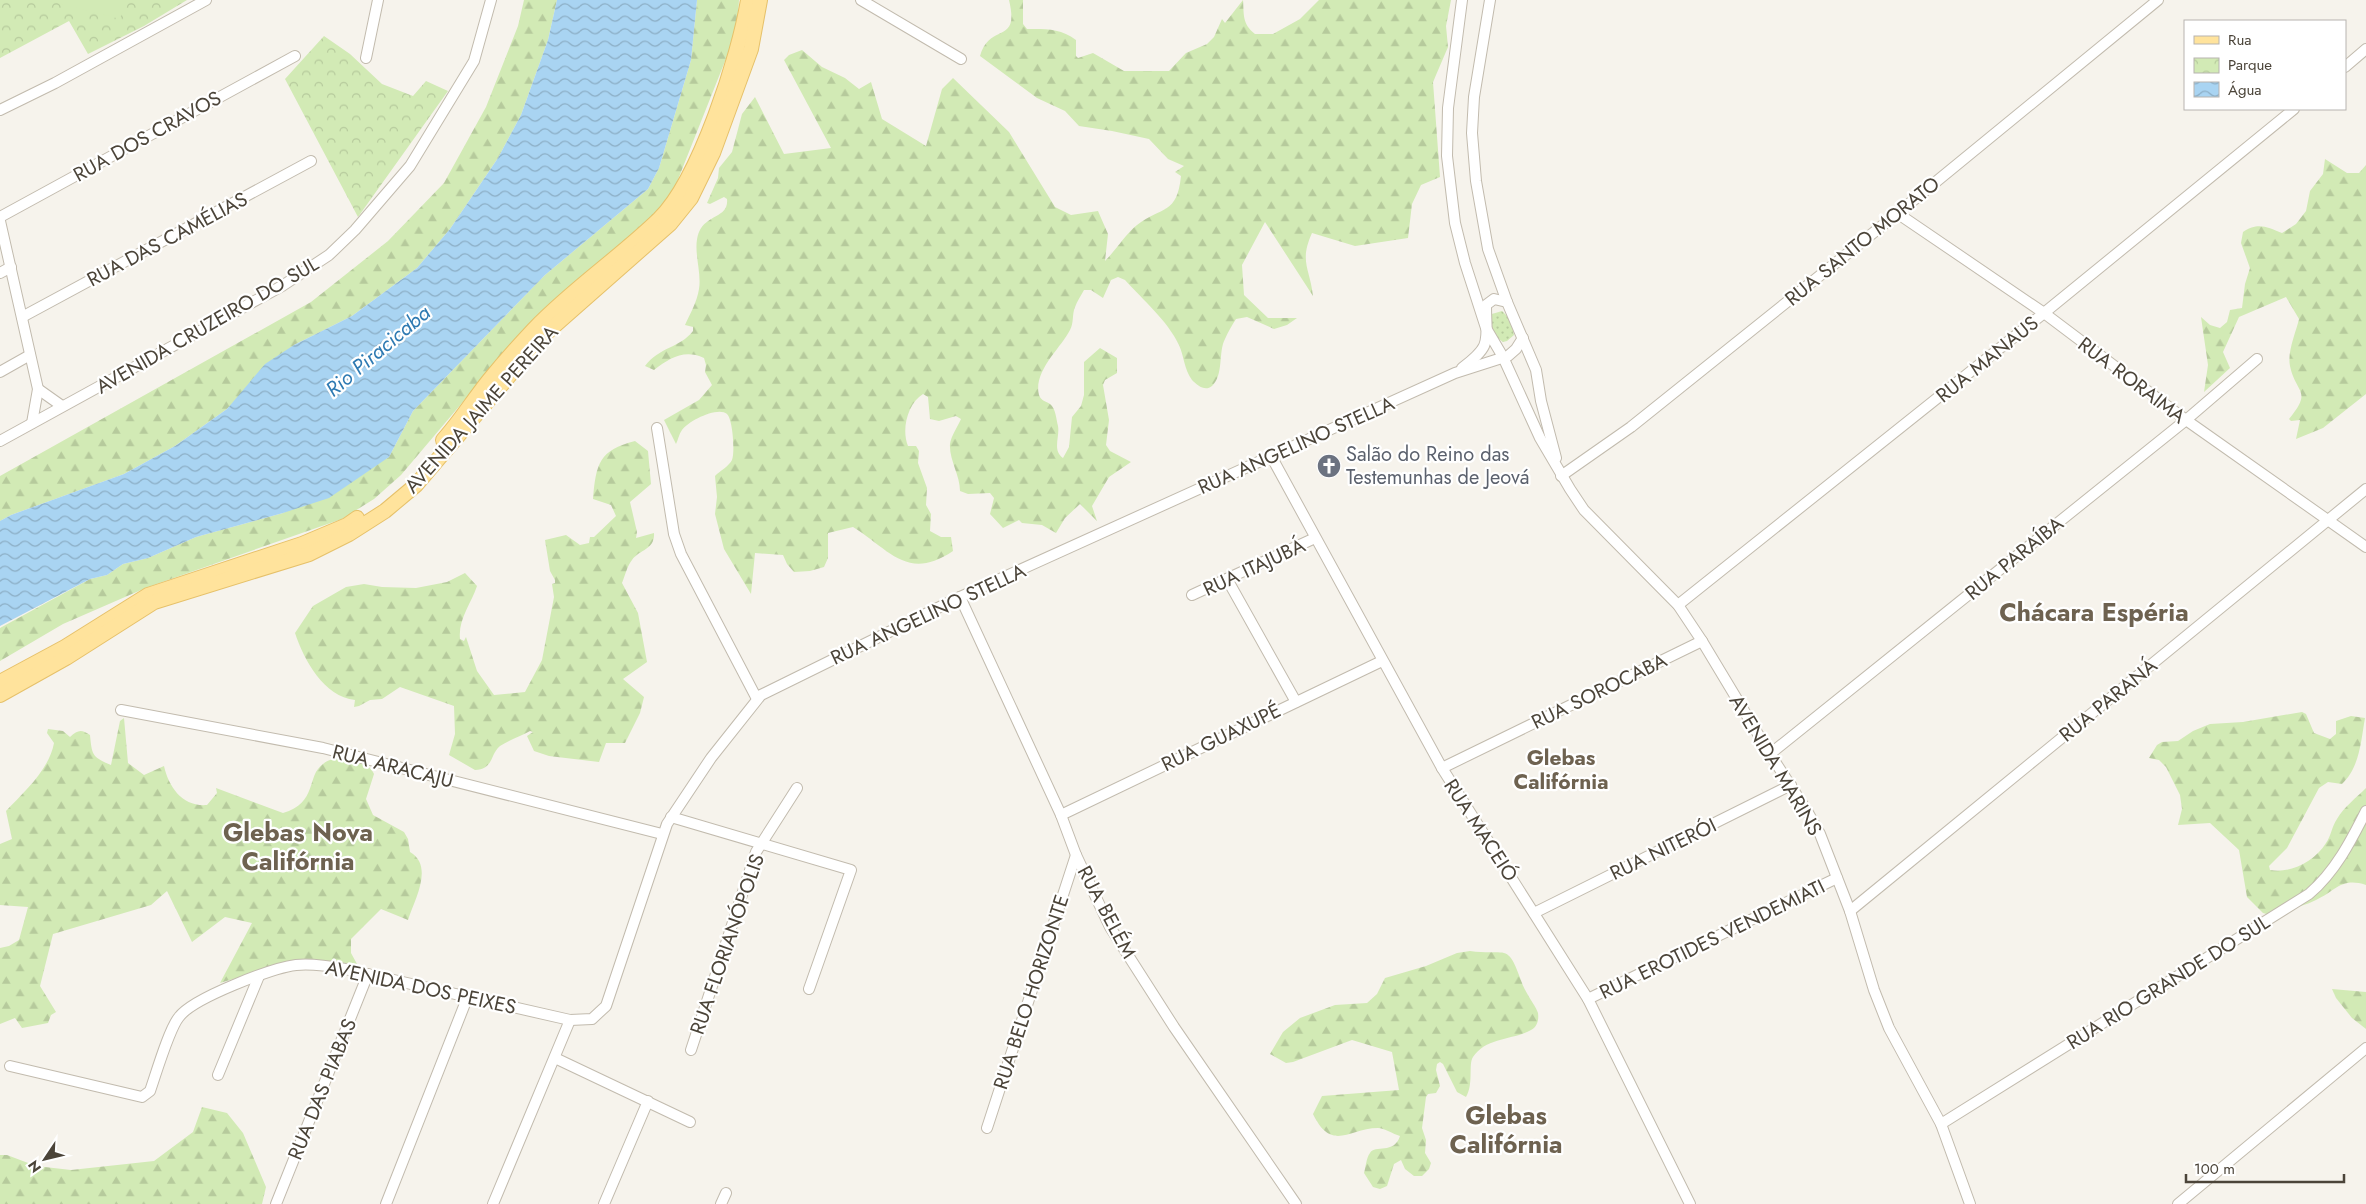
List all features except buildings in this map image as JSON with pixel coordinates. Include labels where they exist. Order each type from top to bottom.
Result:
[{"type":"main road","name":"AVENIDA JAIME PEREIRA","points":[[0,682],[65,647],[148,595],[302,544],[347,525],[380,503],[408,480],[452,430],[489,380],[535,328],[660,218],[680,193],[697,159],[722,92],[743,32],[748,0]]},
{"type":"main road","name":"AVENIDA JAIME PEREIRA","points":[[0,695],[66,658],[154,602],[309,554],[349,534],[385,511],[416,485],[544,335],[670,224],[690,198],[713,153],[751,49],[760,0]]},
{"type":"street","points":[[0,110],[55,83],[206,0]]},
{"type":"street","points":[[366,58],[378,0]]},
{"type":"street","name":"AVENIDA CRUZEIRO DO SUL","points":[[0,441],[282,286],[329,255],[355,230],[410,166],[474,61],[491,0]]},
{"type":"street","points":[[861,0],[961,59]]},
{"type":"street","points":[[1462,0],[1448,108],[1447,156],[1456,223],[1465,263],[1486,328],[1503,357],[1517,392],[1561,476]]},
{"type":"street","points":[[1490,0],[1474,97],[1472,133],[1476,181],[1488,250],[1507,302],[1536,370],[1561,476]]},
{"type":"street","name":"RUA SANTO MORATO","points":[[1561,476],[1631,427],[2158,0]]},
{"type":"street","points":[[2346,66],[2366,49]]},
{"type":"street","name":"RUA DOS CRAVOS","points":[[0,217],[295,56]]},
{"type":"street","name":"RUA MANAUS","points":[[1678,605],[2044,314],[2293,110]]},
{"type":"street","name":"RUA DAS CAMÉLIAS","points":[[22,317],[312,161]]},
{"type":"street","name":"RUA RORAIMA","points":[[1897,213],[2044,314],[2186,420],[2366,547]]},
{"type":"street","points":[[0,221],[38,389],[32,423]]},
{"type":"street","points":[[0,273],[11,267]]},
{"type":"street","points":[[1455,373],[1481,354],[1486,346],[1486,305],[1489,301],[1500,300],[1507,302]]},
{"type":"street","points":[[1455,373],[1503,357],[1516,349],[1523,338]]},
{"type":"street","points":[[0,372],[30,355]]},
{"type":"street","name":"RUA PARAÍBA","points":[[1770,754],[2186,420],[2257,359]]},
{"type":"street","name":"RUA ANGELINO STELLA","points":[[570,1020],[592,1019],[606,1006],[662,834],[671,816],[711,758],[757,699],[771,689],[960,597],[1455,373]]},
{"type":"street","points":[[38,389],[62,406]]},
{"type":"street","points":[[657,428],[674,534],[681,554],[757,699]]},
{"type":"street","name":"RUA MACEIÓ","points":[[1271,456],[1382,662],[1442,768],[1588,999],[1690,1204]]},
{"type":"street","name":"AVENIDA MARINS","points":[[1561,476],[1584,510],[1678,605],[1820,834],[1850,911],[1874,990],[1889,1028],[1941,1124],[1970,1204]]},
{"type":"street","name":"RUA PARANÁ","points":[[1850,911],[2366,489]]},
{"type":"street","name":"RUA ITAJUBÁ","points":[[1192,595],[1315,538]]},
{"type":"street","points":[[1227,579],[1296,702]]},
{"type":"street","name":"RUA BELÉM","points":[[960,597],[1061,815],[1076,855],[1110,927],[1174,1027],[1296,1204]]},
{"type":"street","name":"RUA SOROCABA","points":[[1442,768],[1702,641]]},
{"type":"street","name":"RUA GUAXUPÉ","points":[[1061,815],[1382,662]]},
{"type":"street","name":"RUA ARACAJU","points":[[121,710],[323,748],[662,834]]},
{"type":"street","name":"RUA NITERÓI","points":[[1534,913],[1791,785]]},
{"type":"street","name":"RUA FLORIANÓPOLIS","points":[[691,1050],[756,852],[797,788]]},
{"type":"street","name":"RUA RIO GRANDE DO SUL","points":[[1941,1124],[2309,894],[2324,882],[2351,841],[2366,811]]},
{"type":"street","points":[[671,816],[851,870],[809,989]]},
{"type":"street","name":"RUA BELO HORIZONTE","points":[[986,1128],[1076,855]]},
{"type":"street","name":"RUA EROTIDES VENDEMIATI","points":[[1588,999],[1836,878]]},
{"type":"street","name":"AVENIDA DOS PEIXES","points":[[10,1066],[142,1097],[150,1091],[178,1017],[195,1003],[258,976],[295,965],[321,965],[368,974],[570,1020]]},
{"type":"street","name":"RUA DAS PIABAS","points":[[276,1204],[368,974]]},
{"type":"street","points":[[218,1074],[258,976]]},
{"type":"street","points":[[386,1204],[468,996]]},
{"type":"street","points":[[493,1204],[570,1020]]},
{"type":"street","points":[[2178,1204],[2366,1048]]},
{"type":"street","points":[[555,1058],[690,1122]]},
{"type":"street","points":[[604,1204],[648,1102]]},
{"type":"street","points":[[721,1204],[726,1193]]},
{"type":"green space","points":[[0,0],[187,0],[144,26],[88,54],[69,21],[0,58]]},
{"type":"green space","points":[[46,0],[126,0],[120,19]]},
{"type":"green space","points":[[524,0],[557,0],[548,40],[521,115],[498,158],[450,229],[417,268],[352,316],[294,345],[255,379],[227,409],[175,446],[124,474],[11,515],[0,521],[0,476],[311,302],[388,241],[444,183],[486,107],[518,26]]},
{"type":"green space","points":[[697,0],[739,0],[737,31],[673,192],[654,215],[528,325],[401,475],[374,499],[342,519],[148,587],[63,624],[0,661],[0,628],[90,579],[107,575],[123,564],[148,558],[196,537],[283,513],[389,457],[413,411],[545,275],[648,189],[659,168],[691,60]]},
{"type":"green space","points":[[1009,0],[1023,0],[1023,24],[1027,29],[1058,31],[1076,40],[1076,56],[1078,58],[1093,53],[1124,71],[1169,71],[1186,53],[1207,44],[1214,37],[1222,19],[1225,23],[1243,0],[1246,23],[1251,30],[1255,34],[1273,34],[1300,19],[1319,0],[1451,0],[1446,26],[1448,47],[1433,82],[1440,177],[1421,185],[1412,204],[1408,238],[1355,246],[1312,233],[1306,251],[1306,265],[1313,296],[1265,222],[1242,265],[1244,295],[1268,318],[1297,318],[1287,325],[1274,329],[1247,317],[1236,319],[1223,344],[1218,376],[1209,388],[1201,387],[1192,380],[1187,371],[1179,345],[1168,327],[1125,280],[1118,277],[1111,280],[1103,298],[1091,290],[1084,290],[1075,307],[1070,330],[1049,360],[1040,377],[1038,386],[1039,395],[1042,400],[1050,404],[1055,411],[1058,426],[1057,447],[1063,458],[1069,447],[1072,417],[1081,406],[1084,395],[1084,362],[1100,348],[1117,358],[1117,373],[1105,380],[1103,385],[1109,420],[1106,445],[1110,451],[1131,462],[1109,477],[1092,506],[1097,521],[1080,504],[1065,518],[1056,533],[1042,525],[1022,523],[1019,520],[1003,528],[990,514],[994,498],[990,493],[968,494],[960,491],[951,456],[950,444],[961,419],[956,416],[939,421],[930,419],[928,397],[923,394],[913,404],[907,417],[906,439],[908,446],[916,446],[919,451],[918,463],[927,488],[926,505],[931,514],[930,531],[941,537],[951,537],[953,551],[937,560],[911,563],[899,559],[853,527],[828,533],[828,558],[824,567],[810,571],[794,572],[787,564],[783,555],[755,553],[751,594],[724,549],[715,514],[717,497],[715,476],[729,464],[733,456],[733,437],[729,417],[723,412],[717,412],[697,419],[685,426],[676,444],[664,420],[699,400],[712,385],[705,372],[704,358],[690,354],[678,356],[654,370],[645,366],[657,355],[688,337],[693,331],[693,327],[685,325],[695,303],[700,282],[697,239],[703,226],[725,210],[727,199],[724,197],[710,204],[707,203],[718,178],[719,168],[732,152],[742,114],[755,97],[784,154],[831,148],[784,60],[789,55],[802,50],[822,67],[845,78],[859,89],[871,82],[882,119],[926,146],[942,89],[953,78],[1009,132],[1055,207],[1071,215],[1098,211],[1108,234],[1105,261],[1128,233],[1146,219],[1167,208],[1176,197],[1181,176],[1175,172],[1184,166],[1168,159],[1149,139],[1079,126],[1065,111],[1037,98],[980,56],[990,39],[1007,29],[1011,23]]},
{"type":"green space","points":[[324,36],[350,54],[382,84],[413,96],[426,81],[448,91],[358,217],[285,79]]},
{"type":"green space","points":[[2325,159],[2347,173],[2359,173],[2366,165],[2366,394],[2323,428],[2296,439],[2300,420],[2291,421],[2289,419],[2300,402],[2301,392],[2293,375],[2289,360],[2299,319],[2286,297],[2239,317],[2223,352],[2230,368],[2204,392],[2208,365],[2201,317],[2210,325],[2220,328],[2227,322],[2230,310],[2242,308],[2245,284],[2250,268],[2241,243],[2243,232],[2258,226],[2267,227],[2282,233],[2296,224],[2306,211],[2310,191],[2323,174]]},
{"type":"green space","points":[[1502,311],[1511,320],[1514,335],[1503,342],[1494,333],[1491,326],[1492,314]]},
{"type":"green space","points":[[635,441],[648,451],[651,484],[630,502],[637,532],[636,538],[654,533],[654,539],[650,546],[635,556],[630,562],[622,583],[638,613],[647,662],[623,679],[644,697],[640,713],[625,743],[606,743],[599,762],[549,756],[534,751],[527,736],[533,732],[530,731],[500,746],[486,767],[475,770],[449,755],[455,734],[454,706],[400,687],[382,699],[370,700],[354,707],[355,700],[334,692],[317,676],[304,654],[295,633],[313,606],[346,587],[364,584],[382,587],[416,588],[447,582],[465,573],[477,586],[463,618],[460,639],[464,641],[466,637],[477,671],[494,695],[525,692],[542,660],[554,597],[552,584],[555,583],[555,580],[550,571],[545,540],[566,535],[580,545],[589,543],[590,537],[594,537],[616,516],[611,505],[593,499],[598,468],[607,454],[614,449]]},
{"type":"green space","points":[[2302,712],[2306,714],[2314,733],[2330,739],[2336,734],[2336,721],[2351,716],[2365,718],[2361,744],[2353,770],[2348,777],[2342,784],[2328,782],[2319,788],[2287,848],[2269,866],[2270,870],[2286,870],[2309,861],[2328,840],[2334,825],[2347,806],[2366,788],[2366,885],[2357,883],[2344,884],[2311,902],[2270,915],[2263,913],[2247,897],[2239,850],[2210,823],[2178,825],[2182,809],[2180,795],[2166,767],[2159,760],[2149,758],[2157,745],[2162,742],[2178,741],[2193,731],[2210,724],[2243,722]]},
{"type":"green space","points":[[124,718],[128,763],[144,775],[164,766],[173,789],[184,799],[198,805],[207,805],[217,793],[216,788],[283,813],[294,809],[302,803],[310,789],[314,775],[323,764],[343,758],[365,764],[374,774],[366,799],[373,815],[404,832],[408,839],[410,852],[417,858],[421,866],[421,883],[408,920],[381,909],[351,939],[351,953],[357,964],[299,959],[220,983],[252,923],[225,917],[192,942],[167,891],[151,905],[53,934],[40,986],[56,1012],[51,1015],[48,1023],[22,1028],[15,1018],[0,1024],[0,948],[9,946],[19,940],[28,907],[0,905],[0,844],[12,839],[6,811],[35,780],[47,762],[54,743],[47,733],[48,729],[63,731],[70,737],[80,731],[87,733],[90,735],[94,754],[100,760],[111,765],[120,721]]},
{"type":"green space","points":[[1470,951],[1499,952],[1509,956],[1537,1011],[1537,1023],[1531,1030],[1492,1042],[1478,1051],[1472,1060],[1470,1086],[1466,1097],[1457,1092],[1443,1064],[1440,1062],[1437,1064],[1436,1070],[1440,1086],[1436,1093],[1428,1094],[1426,1097],[1422,1128],[1426,1140],[1425,1153],[1431,1163],[1429,1169],[1422,1176],[1414,1176],[1405,1169],[1401,1160],[1394,1164],[1387,1186],[1380,1189],[1373,1187],[1364,1173],[1369,1155],[1372,1150],[1393,1145],[1400,1136],[1378,1128],[1334,1136],[1327,1133],[1320,1126],[1313,1114],[1322,1096],[1399,1090],[1392,1052],[1352,1040],[1293,1062],[1286,1063],[1270,1054],[1283,1032],[1300,1018],[1335,1005],[1367,1003],[1377,994],[1385,978],[1426,966],[1457,953]]},
{"type":"green space","points":[[2332,989],[2366,992],[2366,1029],[2352,1018],[2336,998]]},
{"type":"green space","points":[[202,1107],[227,1113],[243,1133],[266,1187],[262,1204],[0,1204],[0,1155],[7,1155],[36,1166],[71,1170],[154,1161],[193,1132]]},
{"type":"water","name":"Rio Piracicaba","points":[[557,0],[697,0],[691,60],[659,168],[648,189],[545,275],[413,411],[389,457],[329,498],[196,537],[148,558],[123,564],[107,575],[90,579],[0,626],[0,521],[11,515],[124,474],[175,446],[227,409],[265,364],[294,345],[352,316],[417,268],[450,229],[498,158],[521,115],[548,40]]},
{"type":"place","name":"Salão do Reino das Testemunhas de Jeová","points":[[1329,466]]},
{"type":"district","name":"Chácara Espéria","points":[[2094,612]]},
{"type":"district","name":"Glebas Califórnia","points":[[1561,770]]},
{"type":"district","name":"Glebas Nova Califórnia","points":[[298,846]]},
{"type":"district","name":"Glebas Califórnia","points":[[1506,1130]]}]
